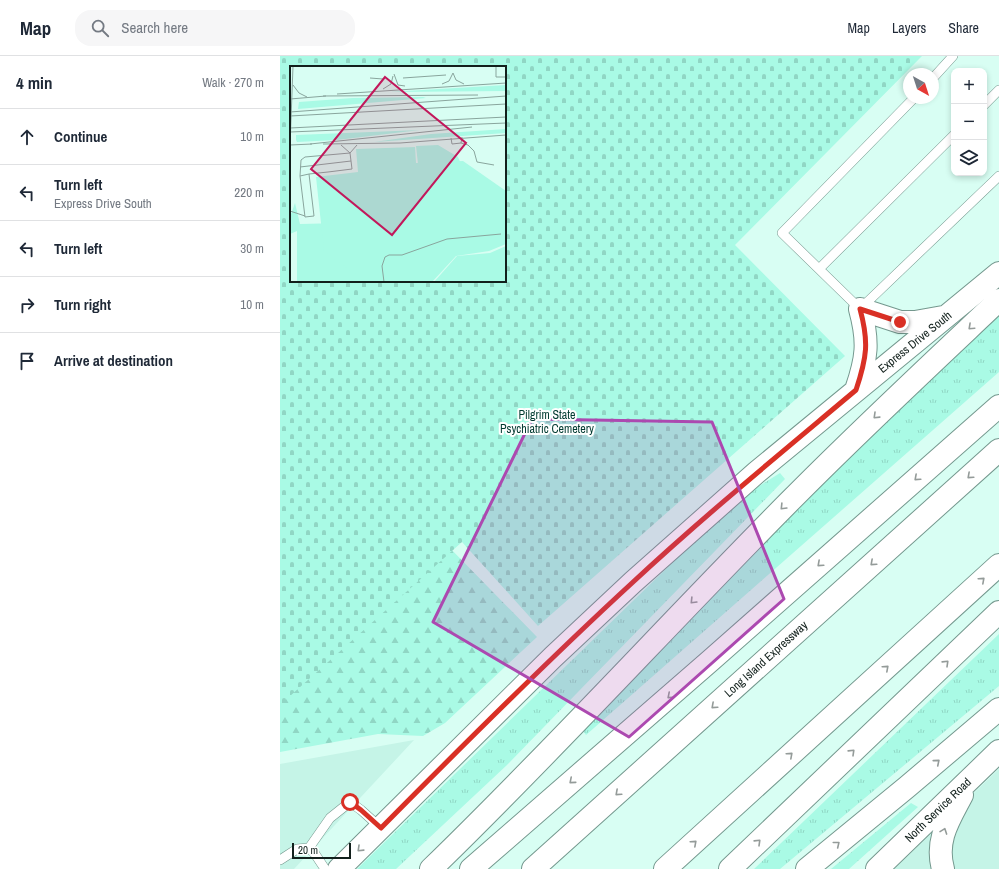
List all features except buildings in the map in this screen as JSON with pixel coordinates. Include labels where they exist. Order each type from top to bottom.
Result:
[{"type":"main road","name":"Express Drive South","points":[[339,869],[541,668],[633,582],[751,477],[999,273]]},
{"type":"main road","points":[[431,869],[540,759],[790,501],[872,420],[999,300]]},
{"type":"main road","points":[[860,309],[900,322],[915,322],[946,316]]},
{"type":"main road","points":[[856,390],[864,367],[866,351],[865,330],[860,309]]},
{"type":"main road","points":[[471,869],[999,406]]},
{"type":"main road","name":"Long Island Expressway","points":[[533,869],[999,450]]},
{"type":"main road","points":[[665,869],[999,565]]},
{"type":"main road","points":[[730,869],[999,612]]},
{"type":"main road","points":[[807,869],[999,709]]},
{"type":"main road","name":"North Service Road","points":[[877,869],[999,751]]},
{"type":"main road","points":[[943,869],[940,860],[942,835],[971,778]]},
{"type":"lane","points":[[939,71],[953,56]]},
{"type":"lane","points":[[985,104],[999,90]]},
{"type":"lane","points":[[908,104],[782,233],[860,309],[999,176]]},
{"type":"lane","points":[[819,269],[951,138]]},
{"type":"lane","points":[[309,848],[330,818],[350,802],[381,828]]},
{"type":"lane","points":[[280,860],[297,849],[309,848],[325,869]]},
{"type":"highlighted area","points":[[532,419],[712,422],[784,599],[629,737],[433,622]]},
{"type":"shaded area","points":[[414,740],[294,869],[280,869],[280,764]]},
{"type":"shaded area","points":[[999,769],[999,869],[894,869]]},
{"type":"green space","name":"Pilgrim State Psychiatric Cemetery","points":[[280,56],[922,56],[910,68],[903,68],[903,75],[735,245],[845,356],[538,626],[462,542],[280,705]]},
{"type":"green space","points":[[999,313],[999,372],[586,735],[581,728],[812,490]]},
{"type":"green space","points":[[780,473],[785,479],[507,765],[396,869],[357,869],[737,500]]},
{"type":"green space","points":[[446,544],[537,637],[445,723],[423,736],[378,734],[280,752],[280,684]]},
{"type":"green space","points":[[999,634],[999,686],[780,869],[754,869]]},
{"type":"green space","points":[[911,803],[918,807],[849,869],[831,869]]},
{"type":"route","points":[[350,802],[381,828],[476,732],[633,582],[757,472],[856,390],[866,358],[865,325],[860,309],[900,322]]}]
